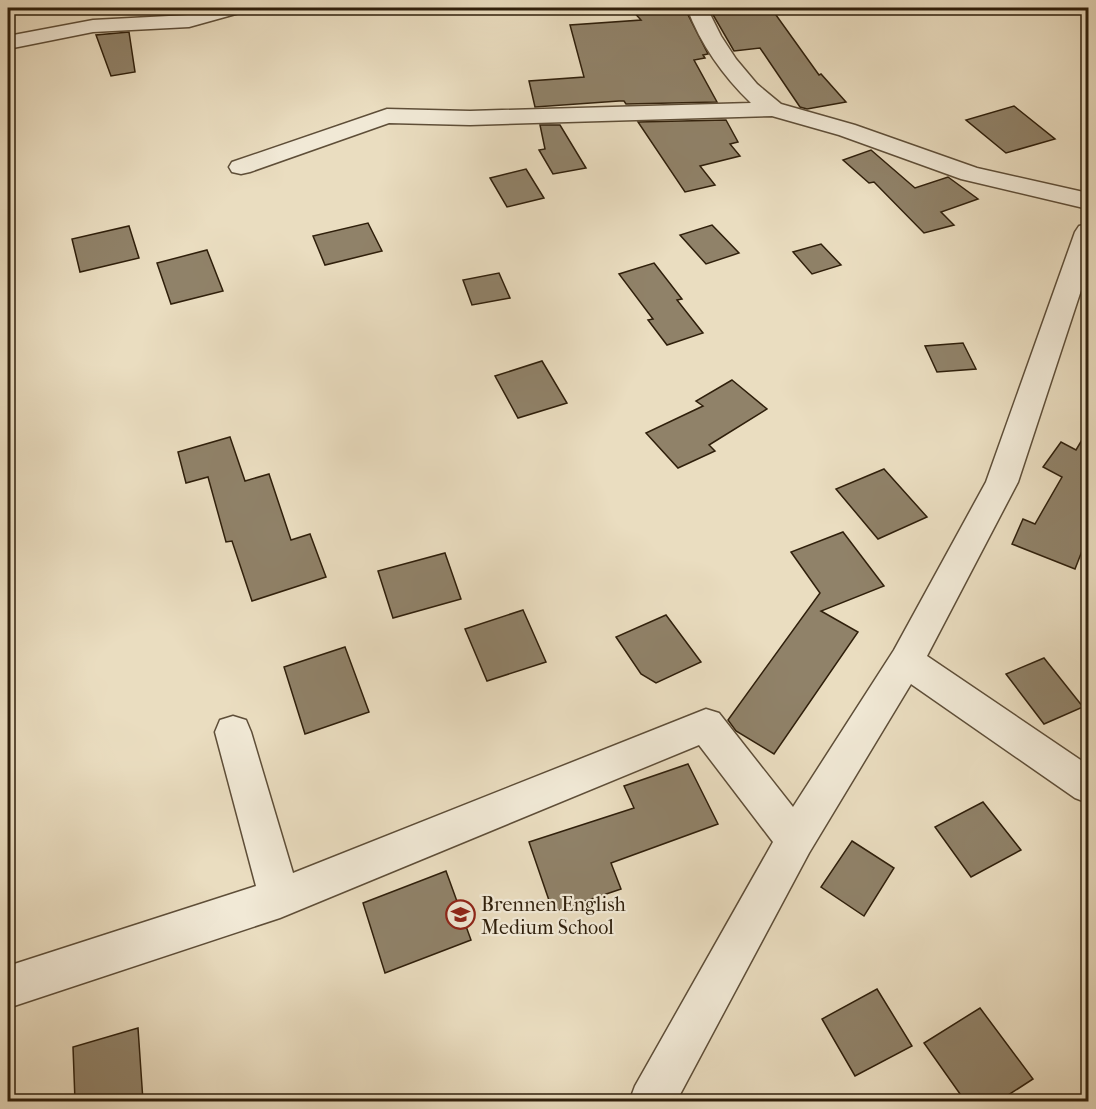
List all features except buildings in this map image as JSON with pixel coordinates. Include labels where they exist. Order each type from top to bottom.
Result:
[{"type":"street","points":[[8,44],[93,26],[189,21],[236,8]]},
{"type":"street","points":[[697,8],[716,46],[739,78],[773,109]]},
{"type":"street","points":[[241,167],[387,116],[470,118],[773,109],[847,130],[970,174],[1089,201]]},
{"type":"street","points":[[651,1101],[795,840],[906,661],[1002,482],[1089,232]]},
{"type":"street","points":[[906,661],[1089,786]]},
{"type":"street","points":[[8,987],[280,898],[706,725],[795,840]]},
{"type":"street","points":[[233,732],[280,898]]},
{"type":"place","name":"Brennen English Medium School","points":[[460,915]]}]
